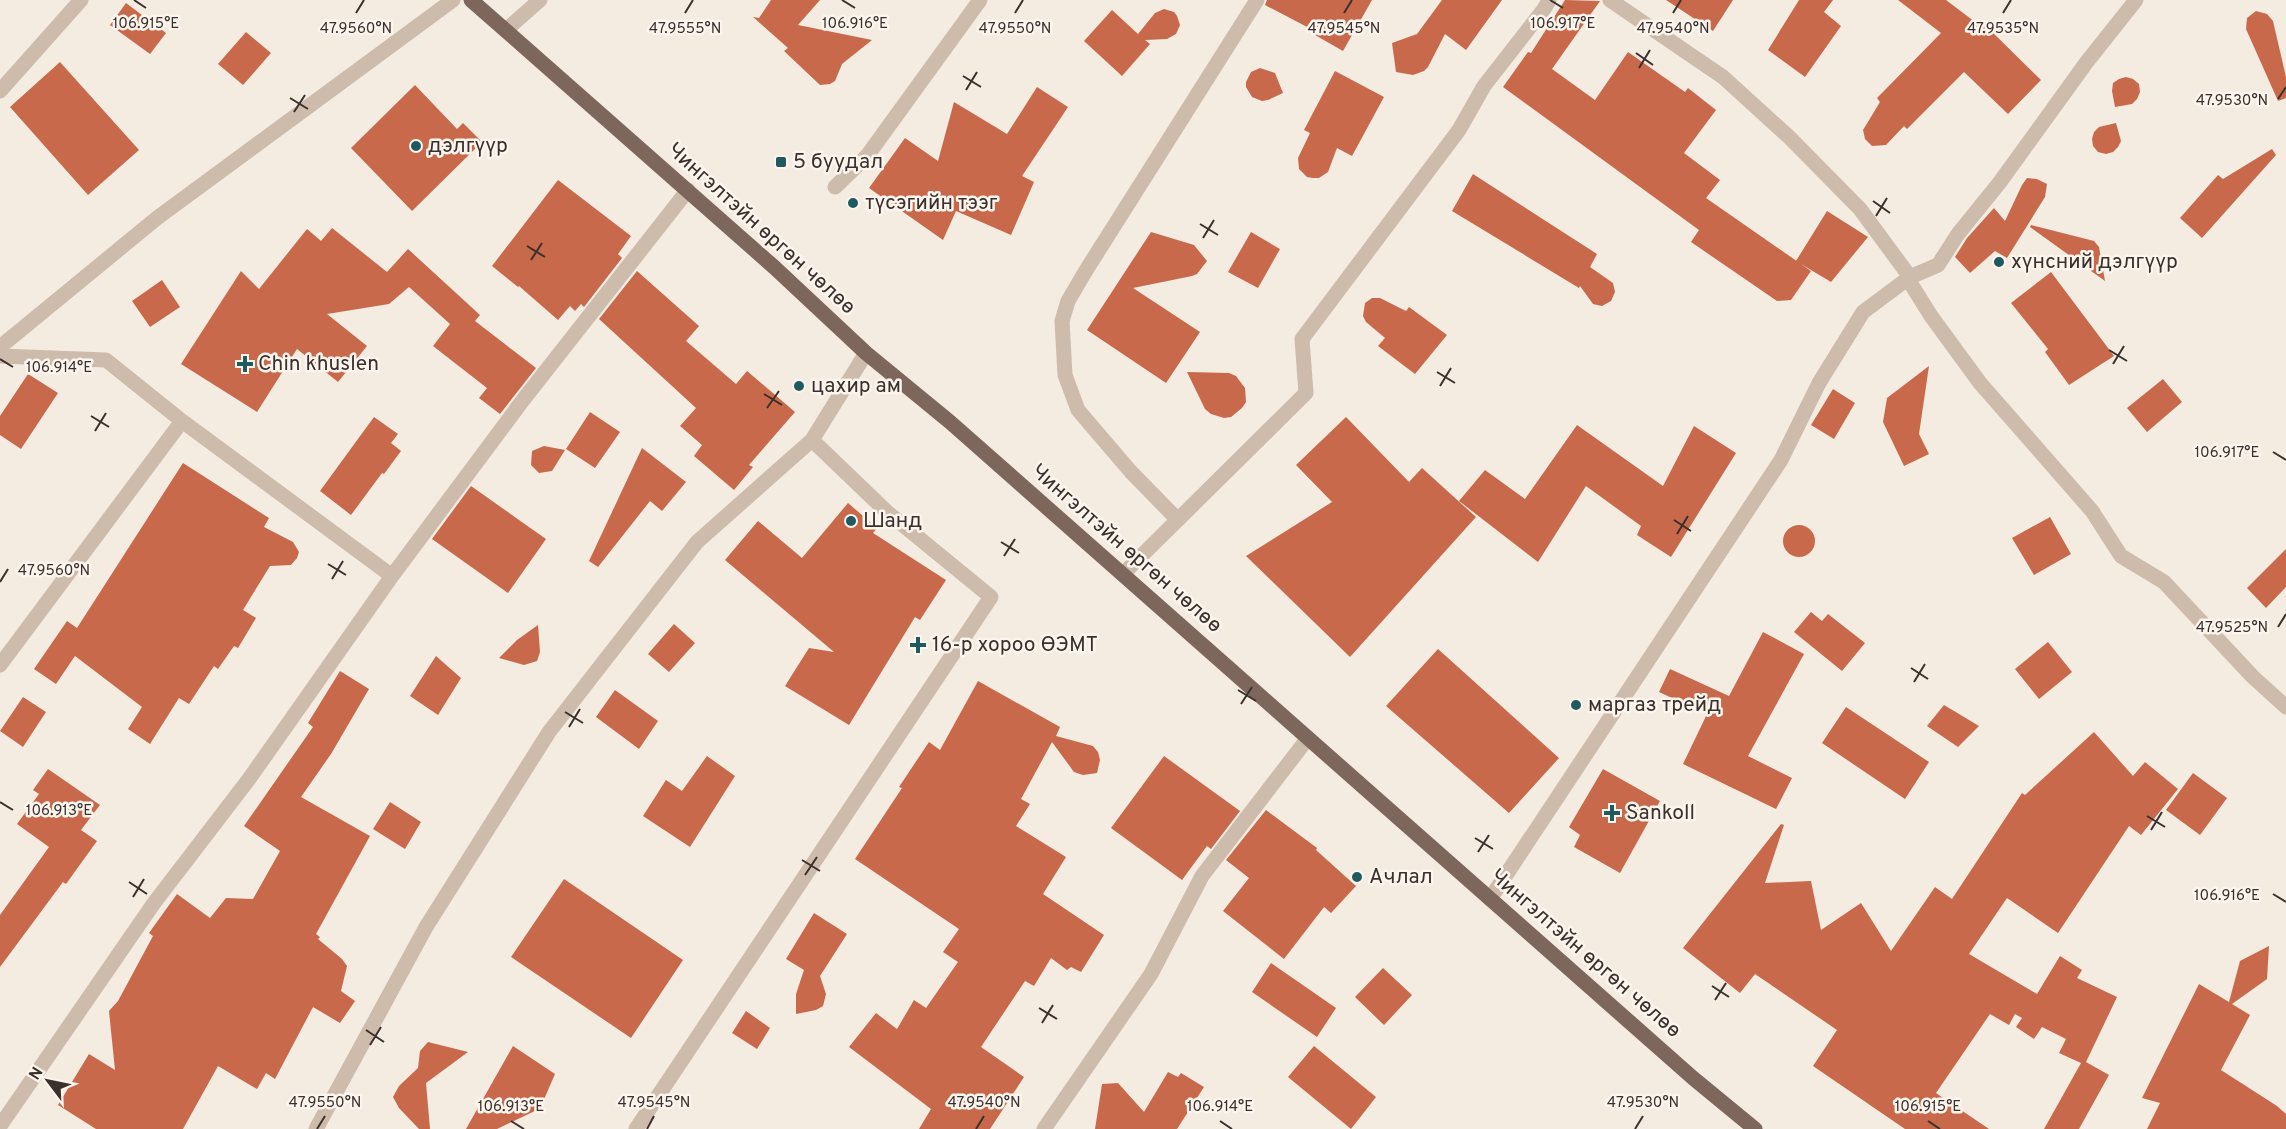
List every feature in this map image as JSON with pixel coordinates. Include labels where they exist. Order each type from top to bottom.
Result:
[{"type":"main road","name":"Чингэлтэйн өргөн чөлөө","points":[[471,0],[688,190],[866,353],[950,422],[1694,1078],[1755,1129]]},
{"type":"street","points":[[0,91],[81,0]]},
{"type":"street","points":[[0,347],[157,218],[453,0]]},
{"type":"street","points":[[506,30],[540,0]]},
{"type":"street","points":[[835,187],[867,156],[980,0]]},
{"type":"street","points":[[1178,520],[1131,471],[1078,410],[1065,375],[1062,321],[1068,301],[1084,272],[1257,0]]},
{"type":"street","points":[[1123,574],[1306,393],[1302,339],[1459,130],[1484,86],[1549,0]]},
{"type":"street","points":[[1610,0],[1723,77],[1789,137],[1860,209],[1910,276],[1911,284],[1931,316],[1980,383],[2092,511],[2121,556],[2164,582],[2253,677],[2286,706]]},
{"type":"street","points":[[1490,898],[1781,460],[1819,383],[1863,312],[1910,276],[1938,265],[1958,234],[2000,182],[2086,63],[2136,0]]},
{"type":"street","points":[[0,1126],[154,903],[249,779],[392,576],[524,400],[688,190]]},
{"type":"street","points":[[315,1129],[426,927],[549,732],[697,542],[812,440],[866,353]]},
{"type":"street","points":[[0,356],[106,360],[182,421],[392,576]]},
{"type":"street","points":[[0,665],[182,421]]},
{"type":"street","points":[[636,1129],[991,597],[887,512],[812,440]]},
{"type":"street","points":[[1044,1129],[1150,974],[1202,876],[1308,738]]},
{"type":"building","points":[[771,0],[820,0],[798,25],[872,40],[842,64],[835,81],[820,85],[784,51],[788,48],[753,17],[759,18]]},
{"type":"building","points":[[1267,0],[1372,0],[1343,51],[1308,31],[1309,28],[1265,5]]},
{"type":"building","points":[[1442,0],[1502,0],[1466,50],[1445,34],[1424,71],[1413,75],[1396,72],[1392,43],[1417,34]]},
{"type":"building","points":[[1565,0],[1600,1],[1552,69],[1595,100],[1628,52],[1685,92],[1688,88],[1716,110],[1684,153],[1720,180],[1706,198],[1811,271],[1791,300],[1777,301],[1691,242],[1699,230],[1503,87],[1528,52],[1531,53]]},
{"type":"building","points":[[1666,0],[1733,0],[1713,31]]},
{"type":"building","points":[[1799,0],[1833,0],[1824,12],[1841,26],[1805,77],[1768,50]]},
{"type":"building","points":[[1898,0],[1946,0],[1983,28],[1985,25],[2041,80],[2008,114],[1964,72],[1907,129],[1904,126],[1886,145],[1872,146],[1865,139],[1863,130],[1880,102],[1877,98],[1941,33]]},
{"type":"building","points":[[126,3],[166,33],[150,54],[110,25]]},
{"type":"building","points":[[1164,9],[1174,12],[1177,16],[1180,25],[1176,34],[1167,39],[1145,40],[1150,44],[1122,76],[1084,41],[1112,10],[1138,34],[1155,13]]},
{"type":"building","points":[[2256,11],[2267,14],[2273,21],[2286,77],[2286,98],[2278,101],[2246,29],[2247,18]]},
{"type":"building","points":[[246,32],[271,53],[243,85],[218,64]]},
{"type":"building","points":[[60,62],[139,150],[88,195],[10,107]]},
{"type":"building","points":[[1260,68],[1275,73],[1283,93],[1262,101],[1252,97],[1246,87],[1246,82],[1251,72]]},
{"type":"building","points":[[1335,71],[1384,97],[1352,156],[1337,148],[1328,172],[1319,178],[1307,177],[1299,169],[1298,158],[1310,133],[1304,130]]},
{"type":"building","points":[[2126,77],[2139,84],[2140,92],[2132,104],[2115,107],[2113,83]]},
{"type":"building","name":"дэлгүүр","points":[[415,85],[457,129],[463,123],[482,142],[412,211],[351,148]]},
{"type":"building","points":[[1037,87],[1068,107],[1022,176],[1034,182],[1011,235],[956,211],[943,240],[869,188],[905,138],[938,161],[954,102],[1007,134]]},
{"type":"building","points":[[2116,123],[2121,141],[2118,147],[2106,154],[2098,152],[2093,146],[2094,132],[2099,127]]},
{"type":"building","points":[[2272,149],[2276,155],[2202,238],[2180,218],[2218,175],[2223,179]]},
{"type":"building","points":[[1473,174],[1597,254],[1590,267],[1613,283],[1615,292],[1611,301],[1602,306],[1593,304],[1580,286],[1579,288],[1452,211]]},
{"type":"building","points":[[2027,178],[2037,179],[2047,184],[2045,197],[2007,258],[1995,251],[1970,273],[1955,257],[1967,238],[1994,208],[2005,221]]},
{"type":"building","points":[[558,180],[631,236],[618,254],[622,258],[584,307],[581,304],[575,311],[570,306],[558,320],[492,266]]},
{"type":"building","points":[[1827,211],[1868,237],[1831,282],[1796,261]]},
{"type":"building","points":[[2031,225],[2094,241],[2099,247],[2105,281],[2030,227]]},
{"type":"building","points":[[332,228],[387,272],[408,249],[480,315],[475,321],[536,368],[500,414],[479,398],[487,388],[433,346],[450,324],[409,287],[389,304],[327,314],[367,346],[338,382],[297,349],[257,412],[181,364],[241,271],[259,289],[307,229],[321,241]]},
{"type":"building","points":[[1151,232],[1194,245],[1207,261],[1197,274],[1192,276],[1133,288],[1200,332],[1166,383],[1087,330]]},
{"type":"building","points":[[1251,232],[1280,249],[1258,288],[1228,272]]},
{"type":"building","points":[[637,271],[699,326],[686,341],[736,384],[747,371],[795,412],[749,465],[753,467],[734,490],[694,456],[702,445],[680,426],[696,408],[599,319]]},
{"type":"building","points":[[2051,272],[2114,356],[2069,385],[2045,352],[2048,349],[2011,303]]},
{"type":"building","points":[[162,280],[180,307],[150,327],[132,301]]},
{"type":"building","points":[[1372,298],[1380,298],[1406,311],[1409,307],[1447,335],[1415,374],[1378,346],[1385,338],[1366,322],[1363,316],[1365,303]]},
{"type":"building","points":[[1929,366],[1919,434],[1929,454],[1904,466],[1883,422],[1887,398]]},
{"type":"building","points":[[1187,372],[1229,373],[1236,376],[1245,388],[1246,402],[1231,417],[1224,418],[1211,414],[1205,409]]},
{"type":"building","points":[[28,374],[58,393],[21,449],[0,435],[0,416]]},
{"type":"building","points":[[2163,379],[2182,402],[2147,432],[2127,408]]},
{"type":"building","points":[[1833,389],[1855,403],[1834,439],[1811,425]]},
{"type":"building","points":[[590,412],[620,432],[595,468],[566,449]]},
{"type":"building","points":[[374,417],[398,434],[391,443],[401,451],[351,515],[320,491]]},
{"type":"building","points":[[1346,417],[1409,482],[1422,468],[1476,517],[1350,657],[1246,556],[1332,502],[1296,465]]},
{"type":"building","points":[[1577,425],[1663,486],[1694,426],[1736,453],[1671,557],[1637,535],[1641,526],[1586,486],[1538,562],[1459,501],[1485,470],[1525,499]]},
{"type":"building","points":[[544,446],[565,450],[552,471],[539,473],[531,465],[532,451]]},
{"type":"building","points":[[642,448],[686,482],[662,511],[650,501],[598,567],[589,561]]},
{"type":"building","points":[[183,463],[269,518],[264,527],[293,542],[299,552],[291,565],[270,566],[243,610],[256,618],[238,648],[234,646],[218,669],[214,666],[189,704],[179,698],[150,744],[128,729],[142,707],[75,656],[56,684],[34,669],[67,621],[77,628]]},
{"type":"building","points":[[471,486],[546,539],[508,593],[432,539]]},
{"type":"building","points":[[848,503],[877,528],[873,533],[946,580],[920,620],[915,617],[849,725],[785,686],[809,648],[834,652],[725,560],[758,521],[802,558]]},
{"type":"building","points":[[2050,517],[2071,554],[2034,575],[2012,538]]},
{"type":"building","points":[[1799,525],[1810,530],[1815,541],[1810,552],[1799,557],[1788,552],[1783,541],[1788,530]]},
{"type":"building","points":[[2286,549],[2286,587],[2266,608],[2247,588]]},
{"type":"building","points":[[1811,612],[1822,621],[1828,614],[1865,643],[1842,671],[1794,632]]},
{"type":"building","points":[[674,624],[695,643],[669,672],[648,654]]},
{"type":"building","points":[[538,625],[540,652],[537,661],[524,665],[499,658],[517,640]]},
{"type":"building","points":[[1763,632],[1804,654],[1748,756],[1792,778],[1776,809],[1683,764],[1707,714],[1659,692],[1670,669],[1729,696]]},
{"type":"building","points":[[2048,642],[2072,672],[2039,699],[2015,669]]},
{"type":"building","points":[[1438,649],[1559,758],[1509,813],[1386,706]]},
{"type":"building","points":[[436,656],[461,678],[438,715],[410,696]]},
{"type":"building","points":[[340,671],[369,689],[331,754],[301,797],[370,836],[316,934],[320,937],[318,939],[347,966],[341,991],[355,1001],[340,1023],[313,1007],[275,1079],[266,1073],[257,1089],[218,1066],[183,1129],[96,1129],[58,1105],[89,1054],[115,1070],[109,1011],[118,1001],[153,936],[149,933],[177,894],[210,918],[226,898],[253,899],[280,851],[244,826],[313,727],[308,723]]},
{"type":"building","points":[[978,681],[1060,727],[1056,736],[1093,746],[1098,752],[1100,760],[1097,773],[1083,775],[1074,772],[1052,742],[1021,799],[1030,804],[1016,826],[1066,857],[1043,894],[1104,935],[1081,972],[1071,967],[1067,970],[1051,958],[1034,986],[1025,981],[981,1047],[1024,1077],[990,1129],[919,1129],[931,1109],[849,1047],[876,1013],[897,1029],[914,1000],[926,1008],[958,962],[943,952],[959,929],[855,859],[929,742],[940,750]]},
{"type":"building","points":[[615,690],[658,721],[639,749],[596,717]]},
{"type":"building","points":[[23,697],[46,712],[23,747],[0,731]]},
{"type":"building","points":[[1944,705],[1979,726],[1958,747],[1927,726]]},
{"type":"building","points":[[1846,707],[1929,762],[1905,799],[1822,743]]},
{"type":"building","points":[[2094,732],[2133,776],[2145,762],[2178,789],[2141,835],[2129,826],[2058,933],[2007,898],[1969,954],[2037,994],[2060,956],[2082,970],[2077,978],[2117,997],[2086,1062],[2109,1075],[2079,1129],[2044,1129],[2081,1063],[2059,1053],[2066,1039],[2042,1027],[2034,1039],[2016,1027],[2022,1018],[2015,1014],[2009,1025],[1990,1014],[1936,1093],[1989,1129],[1905,1129],[1813,1066],[1837,1030],[1755,974],[1740,993],[1683,948],[1781,824],[1784,825],[1765,883],[1811,881],[1821,930],[1861,903],[1891,951],[1935,887],[1952,899],[2022,793],[2025,795]]},
{"type":"building","points":[[707,756],[735,776],[690,847],[643,816],[666,780],[682,791]]},
{"type":"building","points":[[1164,756],[1240,811],[1211,849],[1207,846],[1182,880],[1111,828]]},
{"type":"building","points":[[48,769],[100,805],[81,830],[97,841],[66,884],[63,882],[0,967],[0,915],[49,847],[17,824],[39,794],[33,790]]},
{"type":"building","points":[[1603,769],[1660,801],[1620,873],[1574,847],[1580,835],[1569,827]]},
{"type":"building","points":[[2193,773],[2227,798],[2200,835],[2166,810]]},
{"type":"building","points":[[390,802],[421,822],[405,849],[373,829]]},
{"type":"building","points":[[1266,810],[1317,848],[1316,850],[1356,886],[1331,913],[1324,907],[1284,959],[1223,911],[1249,878],[1226,860]]},
{"type":"building","points":[[564,879],[683,960],[631,1038],[511,957]]},
{"type":"building","points":[[814,913],[847,934],[820,976],[826,994],[823,1006],[816,1010],[796,1014],[796,994],[804,970],[786,959]]},
{"type":"building","points":[[2269,946],[2267,979],[2232,1004],[2250,1015],[2221,1070],[2286,1114],[2286,1129],[2147,1129],[2160,1103],[2142,1098],[2199,984],[2229,1002],[2240,961]]},
{"type":"building","points":[[1271,963],[1336,1008],[1317,1037],[1252,992]]},
{"type":"building","points":[[1383,968],[1412,995],[1384,1025],[1355,997]]},
{"type":"building","points":[[746,1011],[770,1028],[757,1049],[732,1033]]},
{"type":"building","points":[[428,1042],[468,1052],[426,1083],[430,1129],[419,1129],[399,1108],[393,1097],[399,1086],[418,1068],[420,1051]]},
{"type":"building","points":[[513,1046],[555,1074],[542,1104],[539,1109],[497,1129],[466,1129]]},
{"type":"building","points":[[1314,1046],[1376,1097],[1351,1129],[1288,1077]]},
{"type":"building","points":[[1168,1072],[1178,1077],[1181,1073],[1204,1087],[1177,1129],[1095,1129],[1102,1084],[1118,1083],[1144,1112]]},
{"type":"place","name":"дэлгүүр","points":[[416,146]]},
{"type":"place","name":"5 буудал","points":[[781,162]]},
{"type":"place","name":"түсэгийн тээг","points":[[853,203]]},
{"type":"place","name":"хүнсний дэлгүүр","points":[[1999,262]]},
{"type":"place","name":"Chin khuslen","points":[[245,364]]},
{"type":"place","name":"цахир ам","points":[[799,386]]},
{"type":"place","name":"Шанд","points":[[851,521]]},
{"type":"place","name":"16-р хороо ӨЭМТ","points":[[918,645]]},
{"type":"place","name":"маргаз трейд","points":[[1576,705]]},
{"type":"place","name":"Sankoll","points":[[1612,813]]},
{"type":"place","name":"Ачлал","points":[[1357,877]]}]
